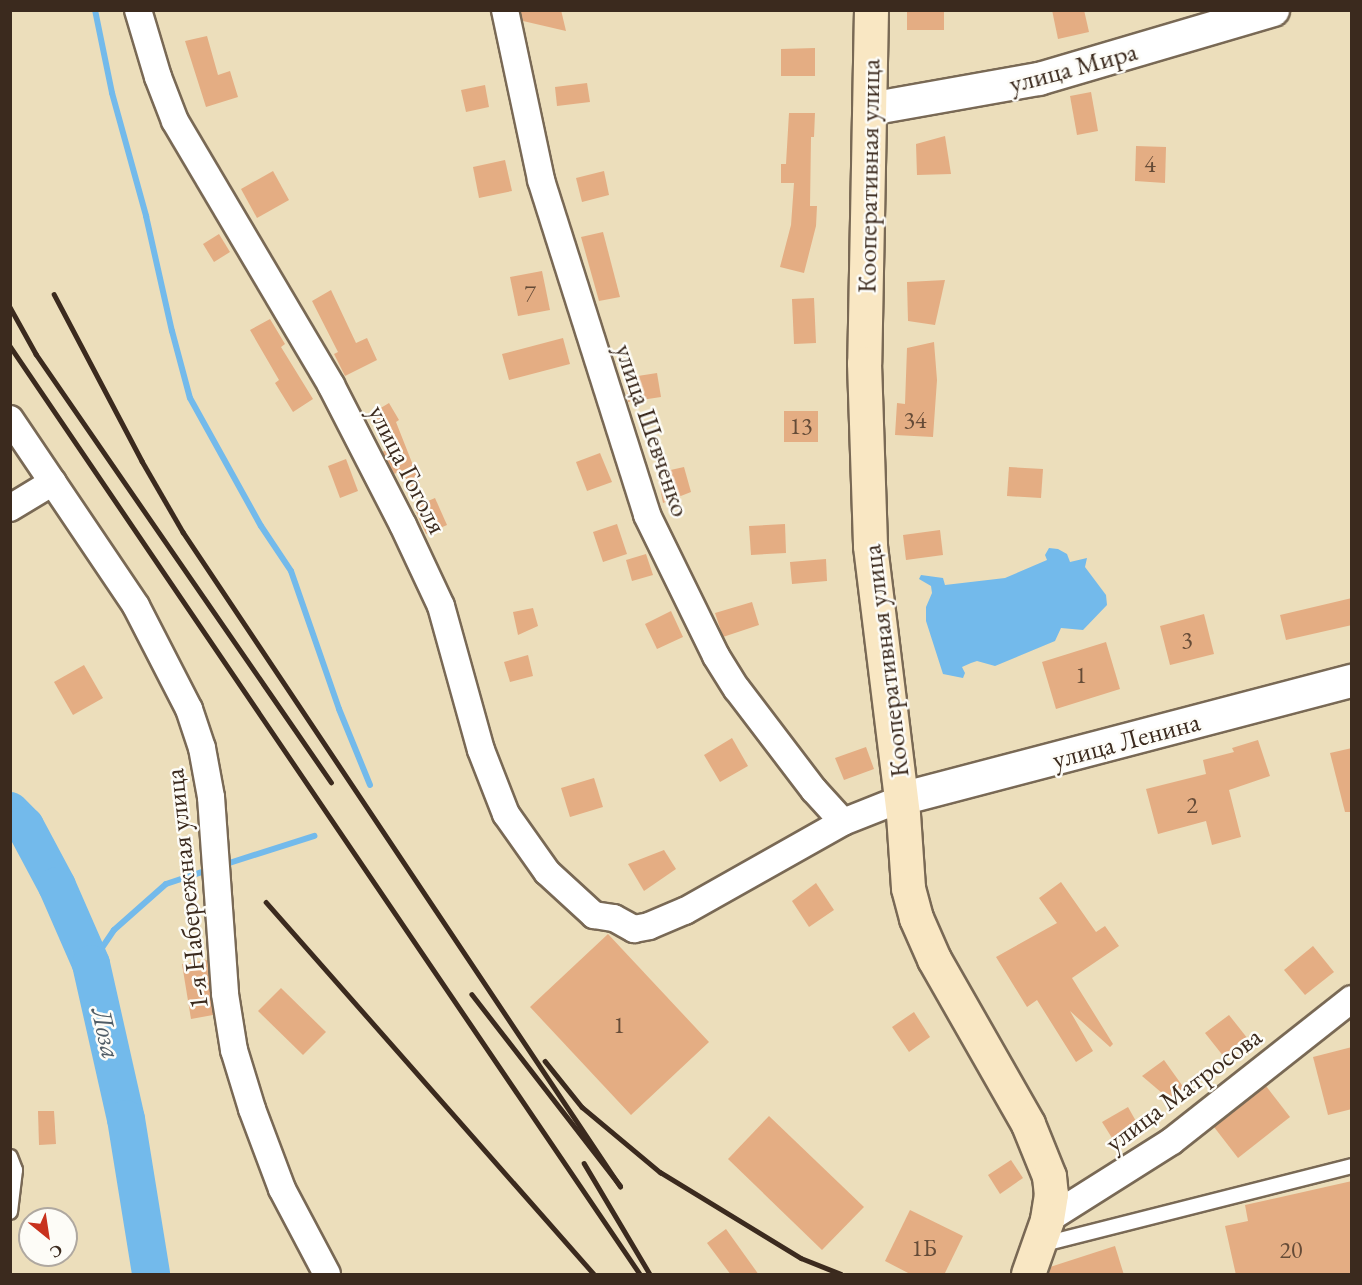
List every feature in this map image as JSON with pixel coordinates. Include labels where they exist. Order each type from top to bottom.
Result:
[{"type":"main road","name":"Кооперативная улица","points":[[871,10],[864,363],[870,546],[901,799],[908,888],[916,918],[934,959],[1028,1124],[1040,1152],[1051,1194],[1038,1247]]},
{"type":"street","name":"улица Гоголя","points":[[138,10],[158,77],[175,121],[331,385],[403,525],[441,606],[481,750],[506,814],[547,872],[594,915],[614,918],[634,929],[649,926],[685,911],[843,822]]},
{"type":"street","name":"улица Шевченко","points":[[505,10],[541,180],[647,515],[716,656],[737,689],[807,781],[843,822]]},
{"type":"street","name":"улица Мира","points":[[870,109],[1039,79],[1273,10]]},
{"type":"street","name":"1-я Набережная улица","points":[[10,419],[136,606],[169,667],[199,738],[211,797],[225,994],[234,1050],[252,1108],[282,1189],[327,1275]]},
{"type":"street","points":[[10,508],[53,482]]},
{"type":"street","name":"улица Ленина","points":[[901,799],[1352,681]]},
{"type":"street","points":[[843,822],[901,799]]},
{"type":"street","name":"улица Матросова","points":[[1038,1247],[1352,999]]},
{"type":"lane","points":[[10,1157],[15,1170],[10,1212]]},
{"type":"lane","points":[[1038,1247],[1352,1166]]},
{"type":"water","points":[[1049,548],[1058,549],[1067,554],[1070,562],[1087,558],[1085,567],[1106,595],[1107,605],[1083,630],[1061,628],[1055,641],[995,666],[977,661],[971,663],[962,667],[965,673],[963,678],[943,674],[926,621],[926,607],[932,593],[931,586],[919,579],[921,575],[943,578],[945,585],[1005,578],[1047,560],[1045,555]]},
{"type":"building","points":[[520,10],[561,10],[566,31],[523,21]]},
{"type":"building","points":[[907,10],[944,10],[944,30],[907,30]]},
{"type":"building","points":[[1052,10],[1084,10],[1089,32],[1058,39]]},
{"type":"building","points":[[207,36],[218,75],[230,71],[238,97],[206,107],[185,41]]},
{"type":"building","points":[[815,48],[815,76],[781,76],[781,49]]},
{"type":"building","points":[[587,83],[590,102],[557,106],[555,87]]},
{"type":"building","points":[[485,85],[489,107],[466,112],[461,90]]},
{"type":"building","points":[[1091,92],[1098,131],[1077,135],[1070,96]]},
{"type":"building","points":[[789,113],[815,113],[814,137],[811,137],[810,206],[817,206],[816,226],[804,273],[780,267],[791,225],[794,183],[781,183],[781,164],[786,164]]},
{"type":"building","points":[[945,136],[951,174],[917,175],[916,144]]},
{"type":"building","points":[[1136,146],[1166,147],[1165,183],[1135,181]]},
{"type":"building","points":[[505,160],[512,191],[479,198],[473,167]]},
{"type":"building","points":[[273,171],[289,200],[257,218],[241,189]]},
{"type":"building","points":[[604,171],[609,195],[582,202],[576,178]]},
{"type":"building","points":[[603,232],[620,297],[599,301],[581,237]]},
{"type":"building","points":[[219,234],[230,252],[214,262],[203,244]]},
{"type":"building","points":[[542,271],[550,310],[518,316],[510,277]]},
{"type":"building","points":[[945,280],[935,325],[908,321],[907,282]]},
{"type":"building","points":[[331,290],[356,343],[367,338],[377,360],[345,376],[334,354],[338,352],[312,301]]},
{"type":"building","points":[[814,298],[816,343],[794,344],[792,299]]},
{"type":"building","points":[[270,319],[285,344],[281,347],[313,399],[293,412],[275,383],[279,380],[250,330]]},
{"type":"building","points":[[563,338],[570,364],[509,380],[502,354]]},
{"type":"building","points":[[934,342],[937,380],[933,437],[895,435],[897,403],[905,404],[907,348]]},
{"type":"building","points":[[657,373],[661,397],[628,402],[625,378]]},
{"type":"building","points":[[389,403],[399,420],[396,422],[420,483],[411,487],[401,471],[394,474],[382,452],[389,449],[369,415]]},
{"type":"building","points":[[784,411],[818,411],[818,442],[784,442]]},
{"type":"building","points":[[600,453],[612,482],[587,491],[576,462]]},
{"type":"building","points":[[346,459],[358,491],[340,498],[328,466]]},
{"type":"building","points":[[684,467],[691,492],[663,503],[657,473]]},
{"type":"building","points":[[1009,467],[1043,469],[1041,498],[1007,496]]},
{"type":"building","points":[[435,498],[447,525],[426,534],[414,507]]},
{"type":"building","points":[[617,524],[627,554],[603,562],[593,532]]},
{"type":"building","points":[[785,524],[786,553],[751,555],[749,526]]},
{"type":"building","points":[[940,530],[943,555],[906,560],[903,535]]},
{"type":"building","points":[[646,554],[653,575],[632,581],[626,560]]},
{"type":"building","points":[[826,559],[827,581],[792,584],[790,562]]},
{"type":"building","points":[[1352,598],[1352,625],[1286,640],[1280,615]]},
{"type":"building","points":[[752,602],[759,625],[723,637],[715,613]]},
{"type":"building","points":[[533,608],[538,626],[518,635],[513,612]]},
{"type":"building","points":[[671,611],[683,637],[657,649],[645,624]]},
{"type":"building","points":[[1204,614],[1214,654],[1170,665],[1160,626]]},
{"type":"building","points":[[1106,642],[1120,689],[1056,709],[1042,662]]},
{"type":"building","points":[[528,655],[533,676],[510,682],[504,662]]},
{"type":"building","points":[[84,665],[103,698],[73,715],[54,682]]},
{"type":"building","points":[[732,738],[748,766],[720,782],[704,755]]},
{"type":"building","points":[[1258,740],[1270,776],[1229,790],[1241,837],[1212,845],[1206,821],[1158,834],[1146,789],[1206,774],[1203,760],[1234,752],[1232,748]]},
{"type":"building","points":[[866,747],[874,769],[844,780],[835,758]]},
{"type":"building","points":[[1352,748],[1352,812],[1345,812],[1330,753]]},
{"type":"building","points":[[594,778],[603,807],[570,817],[561,788]]},
{"type":"building","points":[[664,850],[676,869],[644,891],[628,864]]},
{"type":"building","points":[[1061,882],[1096,932],[1105,926],[1119,946],[1072,978],[1113,1044],[1110,1047],[1070,1011],[1093,1051],[1076,1062],[1037,1000],[1027,1007],[996,957],[1057,923],[1039,898]]},
{"type":"building","points":[[816,883],[834,910],[809,927],[792,901]]},
{"type":"building","points":[[608,934],[709,1042],[631,1115],[530,1007]]},
{"type":"building","points":[[1313,946],[1334,972],[1305,995],[1284,970]]},
{"type":"building","points":[[208,960],[213,1015],[191,1019],[182,964]]},
{"type":"building","points":[[281,988],[326,1032],[303,1055],[258,1011]]},
{"type":"building","points":[[914,1012],[930,1037],[909,1052],[892,1027]]},
{"type":"building","points":[[1229,1015],[1248,1039],[1224,1057],[1205,1033]]},
{"type":"building","points":[[1352,1047],[1352,1109],[1328,1115],[1313,1057]]},
{"type":"building","points":[[1164,1060],[1184,1088],[1169,1099],[1142,1076]]},
{"type":"building","points":[[1266,1086],[1290,1117],[1238,1158],[1214,1127]]},
{"type":"building","points":[[1128,1107],[1137,1123],[1112,1138],[1102,1122]]},
{"type":"building","points":[[38,1111],[54,1111],[56,1144],[39,1145]]},
{"type":"building","points":[[769,1116],[864,1207],[822,1250],[728,1159]]},
{"type":"building","points":[[1011,1160],[1023,1178],[1000,1194],[988,1175]]},
{"type":"building","points":[[1352,1181],[1352,1275],[1236,1275],[1225,1226],[1248,1221],[1245,1205]]},
{"type":"building","points":[[910,1210],[963,1236],[944,1275],[912,1275],[885,1261]]},
{"type":"building","points":[[726,1229],[759,1275],[731,1275],[707,1243]]},
{"type":"building","points":[[1115,1246],[1124,1275],[1048,1275],[1050,1267]]},
{"type":"waterway","points":[[95,10],[112,93],[146,216],[190,398],[261,526],[291,571],[339,709],[370,785]]},
{"type":"waterway","name":"Лоза","points":[[10,811],[25,826],[57,886],[91,964],[126,1119],[151,1274]]},
{"type":"waterway","points":[[223,865],[314,836]]},
{"type":"waterway","points":[[91,964],[114,930],[166,884],[211,869]]},
{"type":"railway","points":[[54,294],[142,461],[183,532],[620,1186],[472,995]]},
{"type":"railway","points":[[10,307],[36,354],[331,782]]},
{"type":"railway","points":[[10,346],[640,1274]]},
{"type":"railway","points":[[266,902],[594,1274]]},
{"type":"railway","points":[[545,1061],[582,1107],[660,1172],[801,1258],[841,1274]]},
{"type":"railway","points":[[584,1163],[650,1274]]}]
